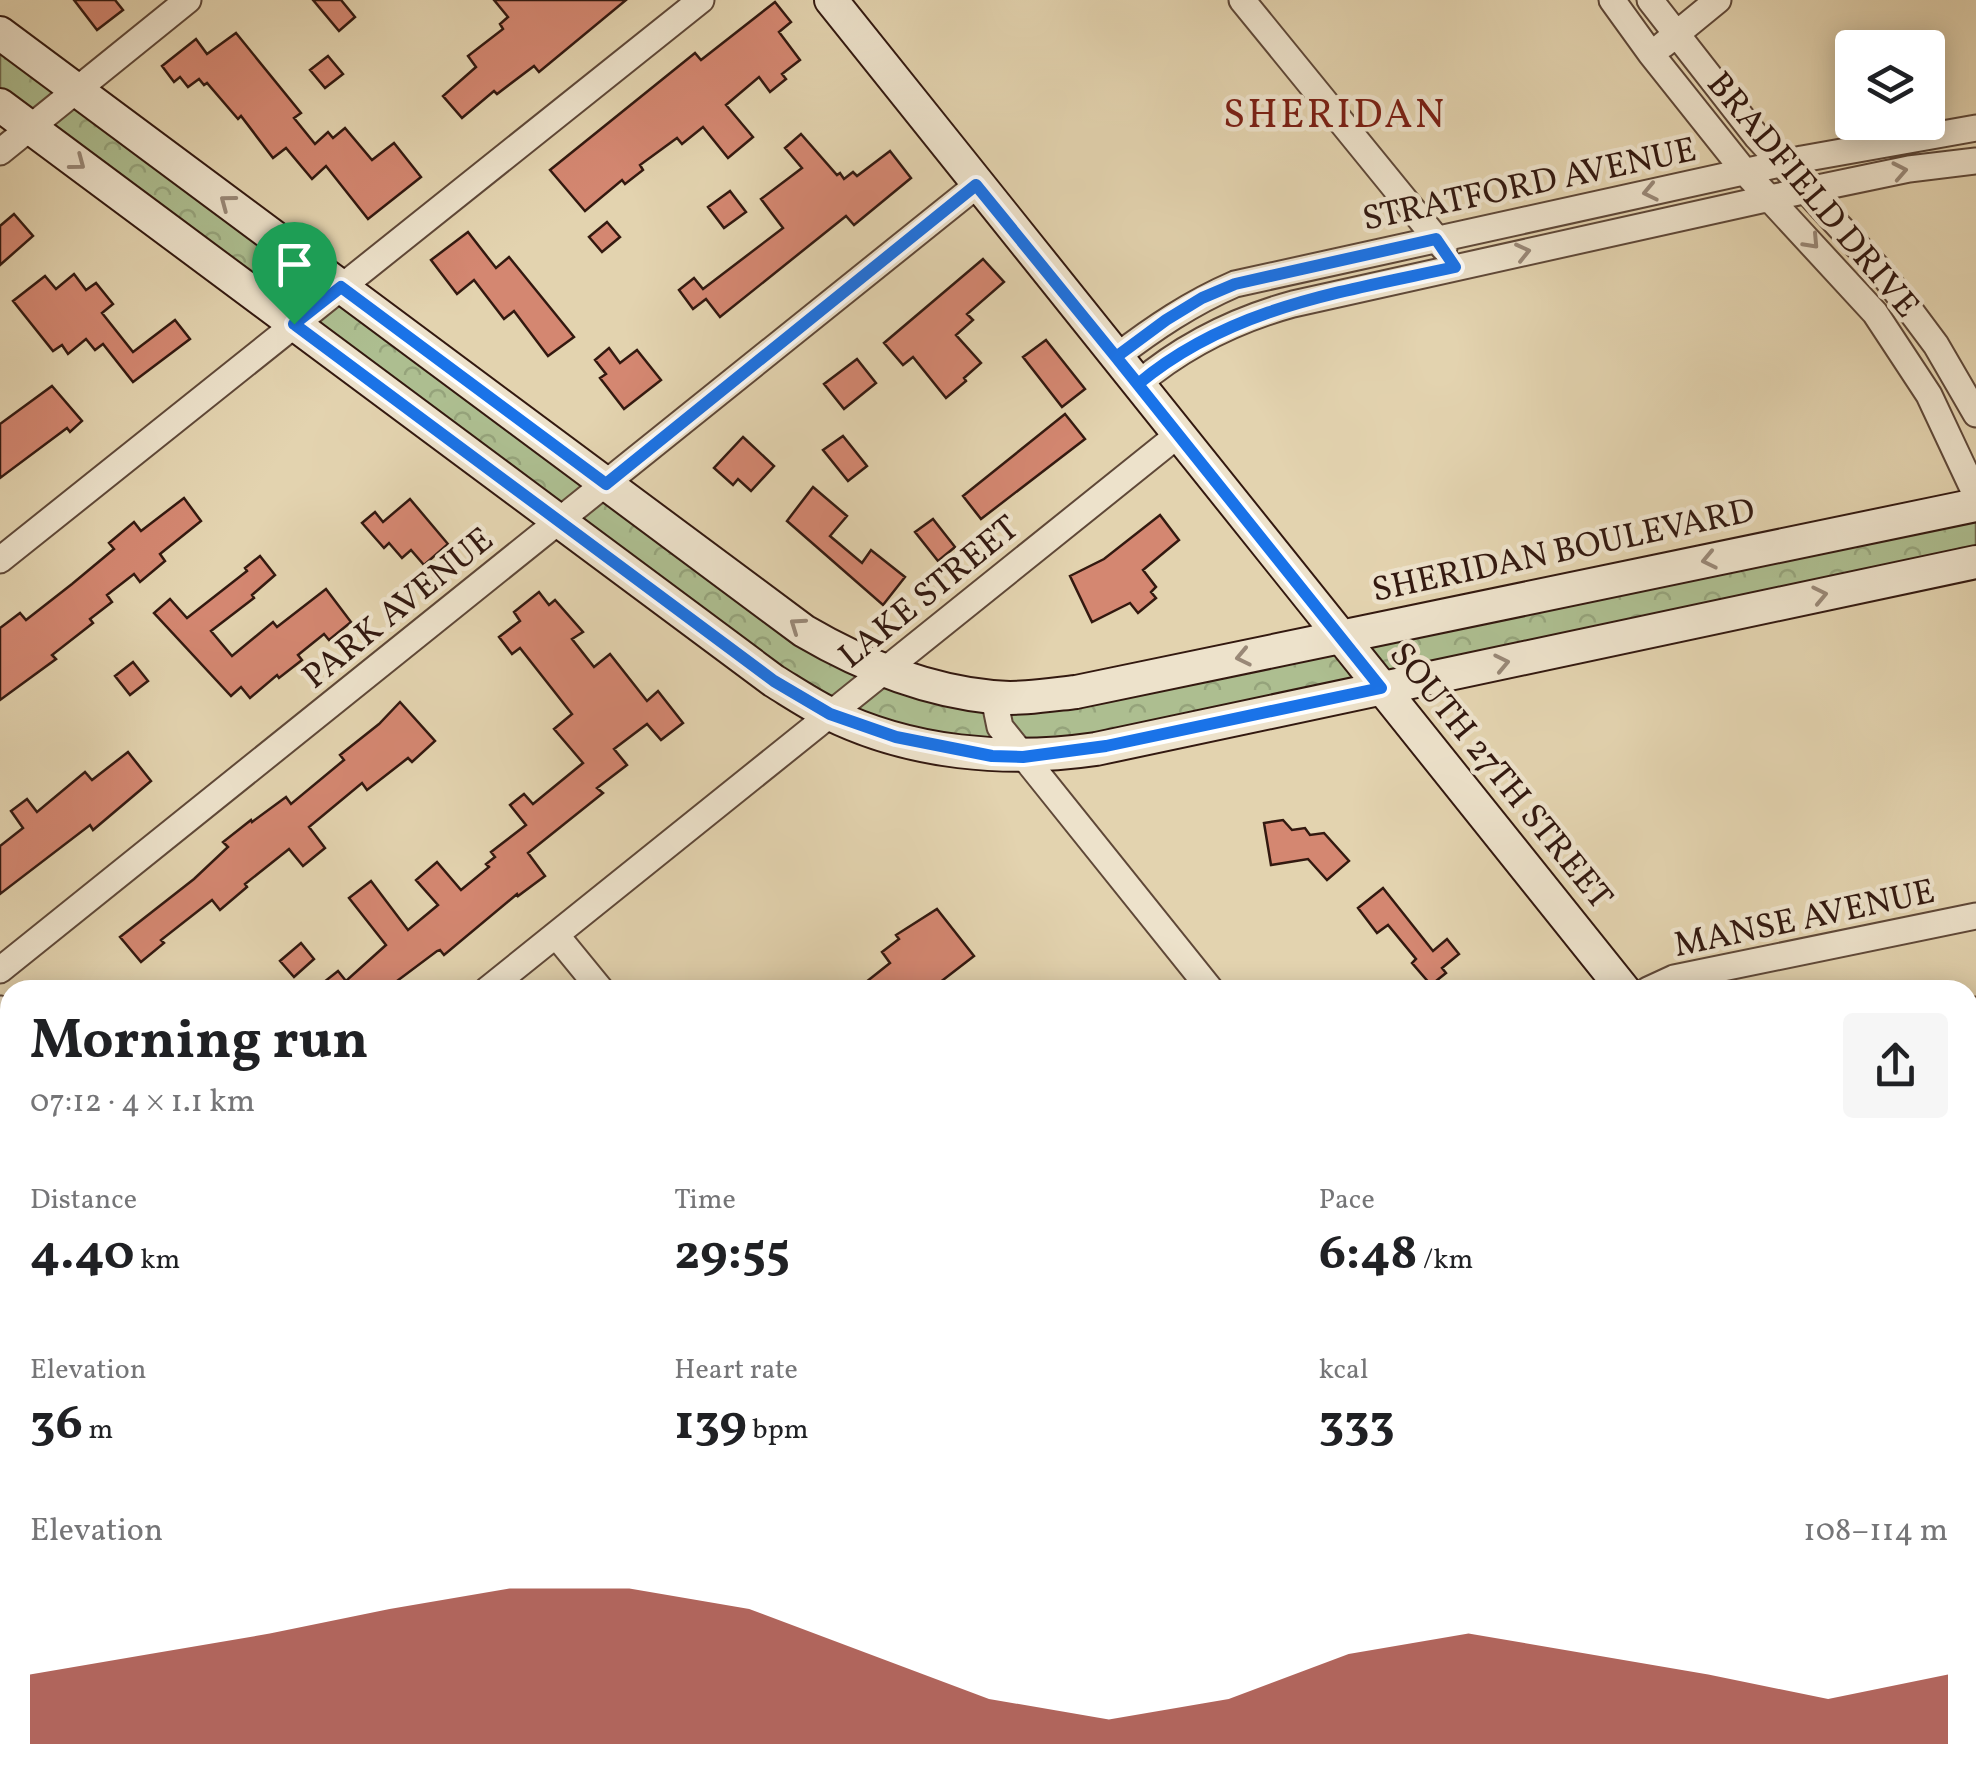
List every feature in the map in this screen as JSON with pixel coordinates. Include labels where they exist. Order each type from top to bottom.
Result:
[{"type":"main road","name":"SOUTH 27TH STREET","points":[[830,0],[1616,980]]},
{"type":"main road","name":"SHERIDAN BOULEVARD","points":[[0,33],[804,631],[882,672],[944,689],[994,698],[1076,692],[1976,505]]},
{"type":"main road","points":[[0,105],[774,681],[830,714],[941,748],[1023,757],[1106,746],[1976,562]]},
{"type":"street","points":[[0,152],[188,0]]},
{"type":"street","points":[[0,560],[701,0]]},
{"type":"street","points":[[1242,0],[1455,267]]},
{"type":"street","name":"BRADFIELD DRIVE","points":[[1612,0],[1746,172],[1848,280],[1883,325],[1929,396],[1976,495]]},
{"type":"street","name":"BRADFIELD DRIVE","points":[[1650,0],[1733,109],[1911,309],[1976,414]]},
{"type":"street","points":[[1651,54],[1718,0]]},
{"type":"street","name":"STRATFORD AVENUE","points":[[1116,357],[1166,320],[1235,284],[1781,164],[1976,128]]},
{"type":"street","name":"STRATFORD AVENUE","points":[[1138,384],[1167,360],[1252,316],[1806,190],[1909,169],[1976,161]]},
{"type":"street","name":"PARK AVENUE","points":[[0,970],[976,185]]},
{"type":"street","name":"LAKE STREET","points":[[500,980],[1179,434]]},
{"type":"street","points":[[994,698],[1000,727],[1203,980]]},
{"type":"street","name":"MANSE AVENUE","points":[[1670,980],[1976,916]]},
{"type":"street","points":[[556,935],[592,980]]},
{"type":"green space","points":[[0,33],[804,631],[994,698],[1976,505],[1976,562],[1057,754],[830,714],[0,105]]},
{"type":"building","points":[[74,0],[115,0],[123,10],[97,30]]},
{"type":"building","points":[[313,0],[341,0],[355,17],[339,31]]},
{"type":"building","points":[[494,0],[626,0],[539,72],[534,66],[497,94],[494,91],[462,118],[443,96],[476,67],[468,56],[503,29],[500,24],[508,17]]},
{"type":"building","points":[[775,2],[791,22],[779,32],[800,60],[782,74],[786,79],[770,92],[759,77],[726,105],[753,137],[728,158],[703,127],[682,144],[677,138],[640,165],[643,170],[625,184],[622,180],[585,211],[550,170],[695,53],[701,60]]},
{"type":"building","points":[[236,33],[301,113],[294,118],[315,144],[328,132],[333,138],[345,128],[372,160],[394,143],[421,177],[368,219],[326,166],[312,179],[286,148],[273,158],[241,116],[238,119],[207,83],[204,85],[199,79],[188,87],[180,77],[174,82],[162,66],[196,39],[207,54]]},
{"type":"building","points":[[328,56],[343,74],[325,88],[310,70]]},
{"type":"building","points":[[801,134],[844,179],[853,172],[857,176],[890,151],[911,178],[854,225],[846,216],[720,317],[706,299],[693,309],[679,290],[694,278],[703,289],[783,228],[761,199],[802,168],[785,148]]},
{"type":"building","points":[[730,191],[746,212],[724,228],[708,207]]},
{"type":"building","points":[[14,214],[33,236],[0,265],[0,226]]},
{"type":"building","points":[[607,222],[620,237],[602,252],[589,237]]},
{"type":"building","points":[[468,232],[496,268],[509,257],[574,337],[548,356],[514,311],[504,319],[474,280],[457,294],[431,260]]},
{"type":"building","points":[[983,259],[1004,282],[967,314],[973,320],[956,335],[981,363],[946,398],[913,357],[903,365],[884,343]]},
{"type":"building","points":[[74,274],[86,290],[96,283],[113,304],[102,313],[133,352],[175,320],[190,339],[133,382],[103,344],[95,350],[86,339],[68,354],[62,345],[53,351],[13,301],[45,276],[56,289]]},
{"type":"building","points":[[1046,340],[1085,389],[1062,407],[1023,357]]},
{"type":"building","points":[[609,348],[620,363],[637,350],[661,380],[624,409],[600,378],[606,374],[595,360]]},
{"type":"building","points":[[857,359],[876,383],[844,409],[824,384]]},
{"type":"building","points":[[52,386],[82,421],[0,478],[0,424]]},
{"type":"building","points":[[1065,414],[1085,439],[981,519],[963,496]]},
{"type":"building","points":[[843,436],[867,466],[848,481],[823,450]]},
{"type":"building","points":[[743,437],[774,466],[751,491],[738,479],[733,485],[714,468]]},
{"type":"building","points":[[813,487],[847,516],[830,536],[862,563],[871,550],[905,577],[883,605],[787,521]]},
{"type":"building","points":[[184,498],[201,521],[160,554],[165,561],[140,582],[134,574],[107,595],[112,602],[90,619],[93,623],[52,655],[56,659],[0,700],[0,628],[20,613],[26,620],[72,584],[114,549],[109,543],[134,522],[141,531]]},
{"type":"building","points":[[410,499],[448,544],[424,565],[411,550],[402,558],[389,543],[384,548],[362,523],[375,512],[383,522]]},
{"type":"building","points":[[1160,515],[1179,540],[1143,570],[1156,587],[1151,592],[1156,598],[1138,613],[1130,603],[1092,622],[1070,576],[1104,559]]},
{"type":"building","points":[[933,519],[955,547],[938,561],[915,532]]},
{"type":"building","points":[[260,556],[275,575],[252,595],[254,598],[211,631],[232,656],[273,622],[277,627],[326,589],[351,622],[329,640],[324,634],[298,655],[302,660],[250,698],[241,687],[231,696],[154,613],[170,599],[187,618],[247,571],[245,568]]},
{"type":"building","points":[[539,592],[549,605],[555,600],[583,632],[572,639],[594,667],[610,654],[647,701],[658,691],[683,723],[661,740],[647,724],[614,749],[627,765],[597,788],[603,793],[528,853],[545,876],[517,894],[444,955],[437,951],[398,980],[347,980],[386,945],[349,898],[371,881],[408,930],[438,905],[416,880],[437,862],[461,890],[489,867],[486,864],[495,857],[491,852],[526,825],[510,805],[524,794],[533,804],[583,763],[554,729],[572,714],[520,648],[512,654],[499,637],[520,621],[514,612]]},
{"type":"building","points":[[133,662],[148,681],[130,695],[115,676]]},
{"type":"building","points":[[400,702],[435,741],[412,762],[408,758],[367,790],[362,783],[309,827],[325,848],[303,866],[289,849],[220,910],[212,900],[161,940],[164,943],[141,962],[120,937],[194,879],[228,847],[223,842],[286,797],[291,804],[344,760],[340,755]]},
{"type":"building","points":[[128,752],[151,781],[93,830],[90,825],[0,894],[0,846],[23,828],[11,811],[27,799],[37,812],[85,772],[92,780]]},
{"type":"building","points":[[1283,820],[1292,830],[1305,828],[1310,835],[1324,833],[1349,861],[1327,880],[1308,859],[1271,865],[1264,823]]},
{"type":"building","points":[[1383,888],[1433,951],[1447,939],[1459,954],[1442,968],[1446,973],[1437,980],[1427,980],[1412,963],[1416,959],[1388,925],[1377,933],[1358,908]]},
{"type":"building","points":[[937,909],[974,956],[943,980],[869,980],[890,963],[882,952],[899,939],[896,935]]},
{"type":"building","points":[[301,943],[314,959],[294,977],[280,961]]},
{"type":"building","points":[[338,971],[345,980],[327,980]]},
{"type":"district","name":"SHERIDAN","points":[[1335,113]]},
{"type":"route","points":[[294,324],[341,287],[606,484],[976,185],[1138,384],[1167,360],[1252,316],[1455,267],[1436,239],[1235,284],[1166,320],[1138,340],[1116,357],[1381,688],[1106,746],[1023,757],[941,748],[896,737],[830,714],[774,681],[294,324]]}]
